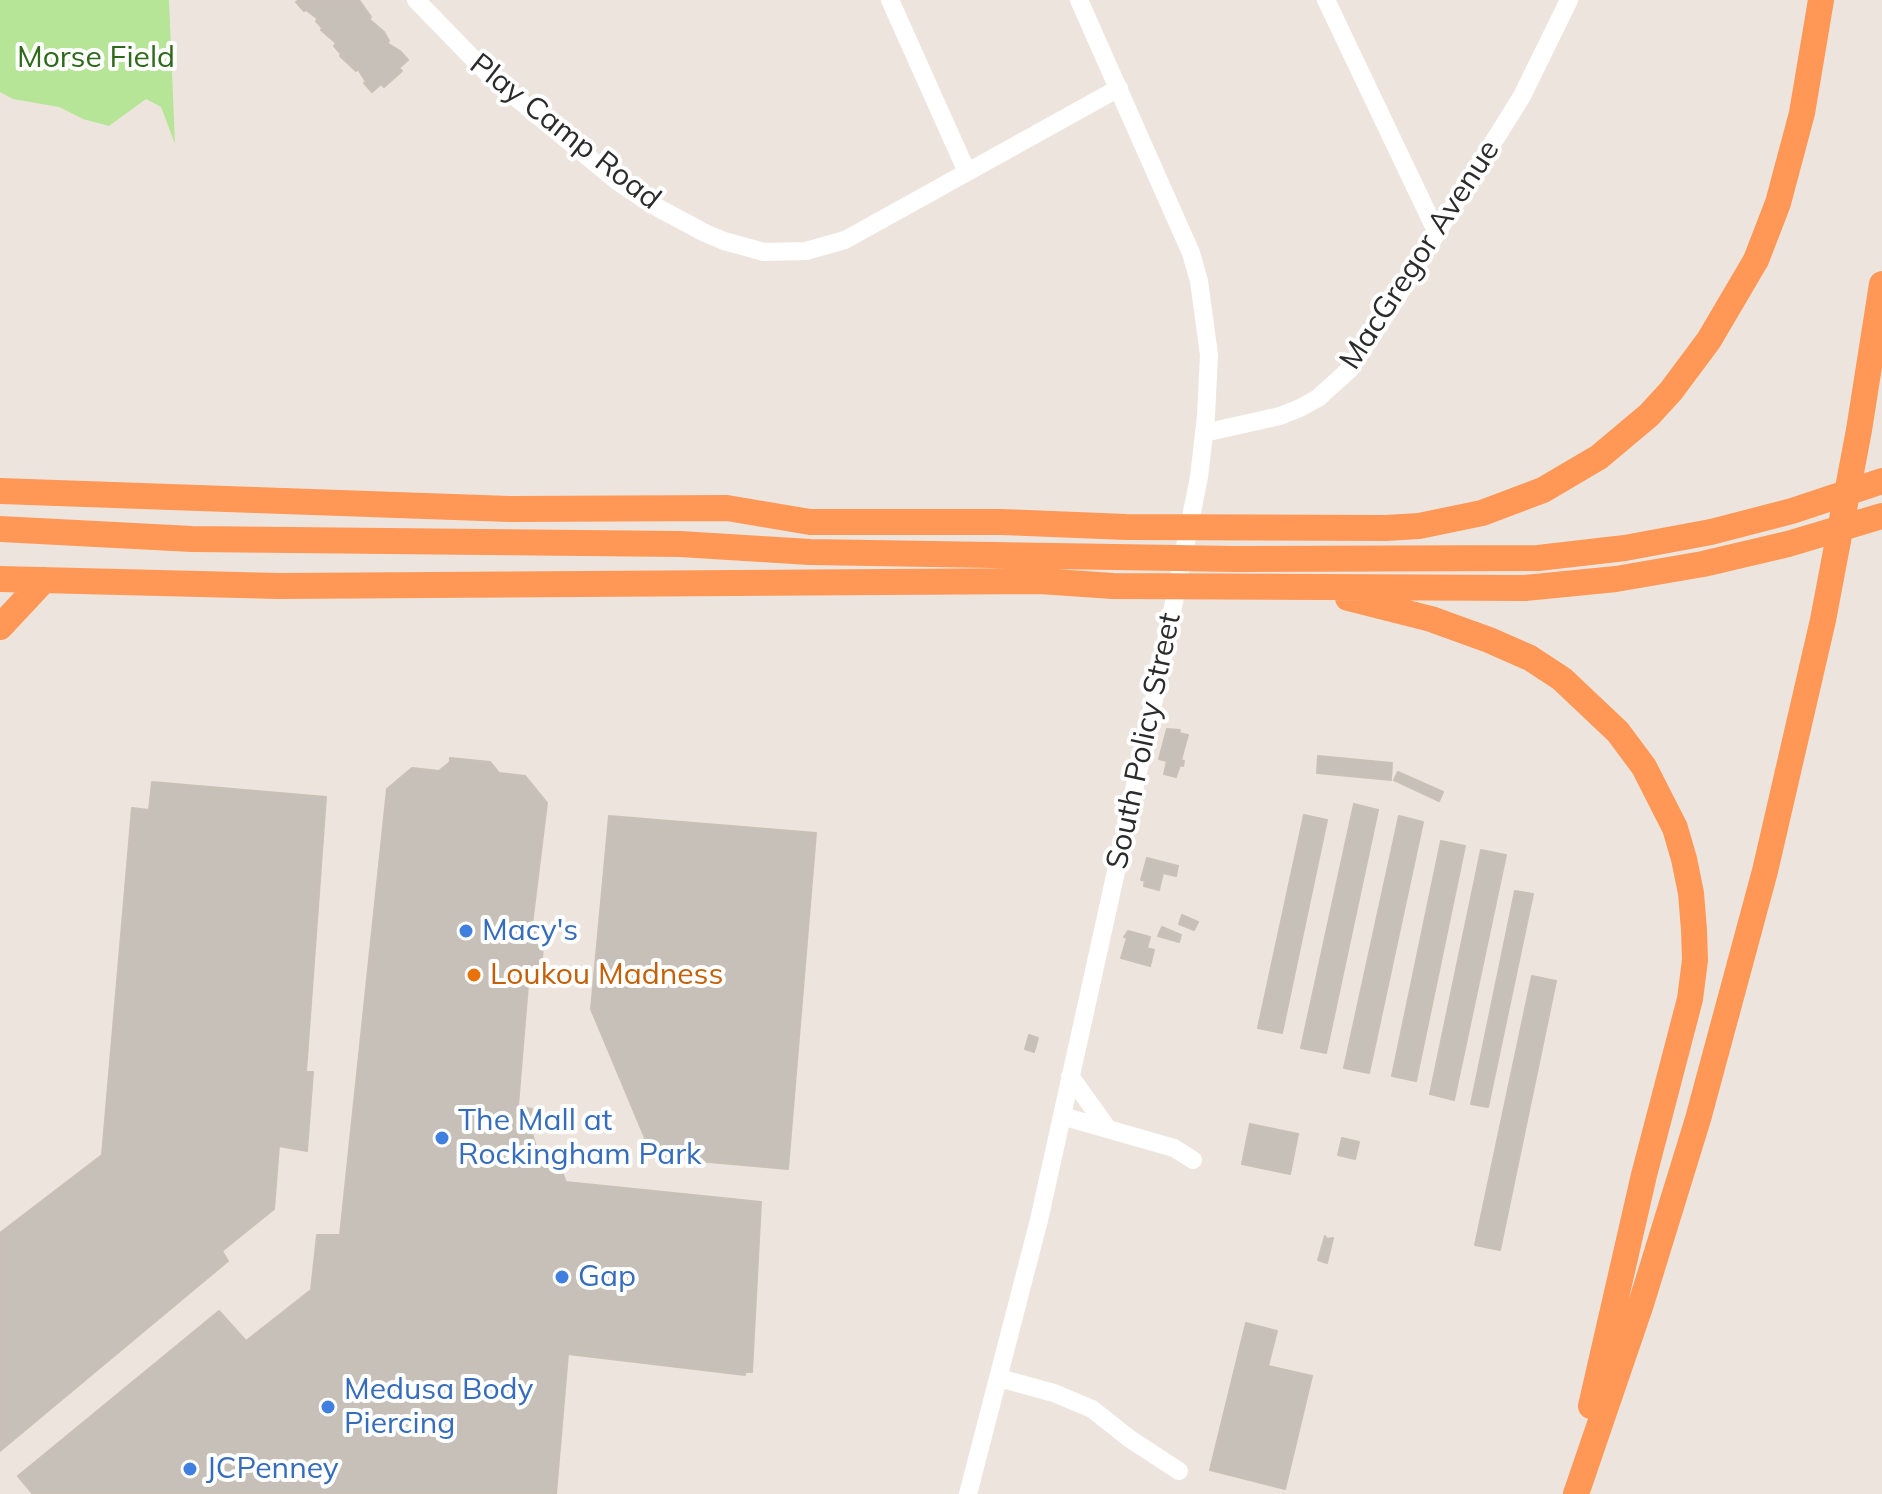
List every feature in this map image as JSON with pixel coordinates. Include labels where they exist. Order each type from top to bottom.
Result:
[{"type":"highway","points":[[0,491],[510,509],[727,508],[810,522],[1386,528],[1419,526],[1472,516],[1543,490],[1572,475],[1625,437],[1691,366],[1756,260],[1778,203],[1795,143],[1821,0]]},
{"type":"highway","points":[[1573,1494],[1641,1304],[1698,1119],[1765,871],[1825,607],[1859,430],[1882,284]]},
{"type":"highway","points":[[0,529],[192,539],[680,544],[810,552],[1236,559],[1538,558],[1711,532],[1792,511],[1882,481]]},
{"type":"highway","points":[[0,579],[264,586],[1025,581],[1113,586],[1525,588],[1703,564],[1788,544],[1882,516]]},
{"type":"highway","points":[[680,544],[810,522]]},
{"type":"highway","points":[[0,627],[44,580]]},
{"type":"highway","points":[[1309,588],[1431,619],[1530,658],[1562,679],[1618,732],[1644,767],[1675,828],[1691,893],[1695,960],[1690,999],[1644,1175],[1573,1494]]},
{"type":"street","name":"Play Camp Road","points":[[416,0],[490,76],[617,181],[651,204],[734,245],[764,252],[785,253],[826,247],[845,240],[1119,88]]},
{"type":"street","points":[[890,0],[967,172]]},
{"type":"street","name":"South Policy Street","points":[[968,1494],[1062,1116],[1159,677],[1199,477],[1204,433],[1209,355],[1199,281],[1179,221],[1079,0]]},
{"type":"street","points":[[1326,0],[1437,233]]},
{"type":"street","name":"MacGregor Avenue","points":[[1204,433],[1280,416],[1300,408],[1334,385],[1361,354],[1522,96],[1569,0]]},
{"type":"street","points":[[1070,1076],[1108,1129]]},
{"type":"street","points":[[1062,1116],[1174,1148],[1193,1160]]},
{"type":"street","points":[[999,1378],[1054,1393],[1092,1409],[1179,1471]]},
{"type":"green space","name":"Morse Field","points":[[0,0],[169,0],[175,144],[161,107],[146,99],[109,126],[83,119],[59,107],[13,99],[0,92]]},
{"type":"building","points":[[359,0],[371,17],[369,19],[384,32],[389,41],[387,43],[408,60],[399,68],[402,71],[384,87],[381,84],[372,92],[358,69],[356,71],[340,56],[334,46],[336,43],[321,30],[316,21],[318,19],[296,2]]},
{"type":"building","points":[[1167,729],[1180,730],[1179,733],[1188,735],[1181,760],[1184,761],[1183,766],[1180,765],[1176,777],[1164,774],[1167,761],[1159,759]]},
{"type":"building","points":[[1318,756],[1392,763],[1391,780],[1317,773]]},
{"type":"building","name":"The Mall at Rockingham Park","points":[[450,758],[490,762],[499,773],[525,776],[547,803],[532,925],[544,939],[540,976],[528,985],[518,1106],[532,1109],[529,1124],[538,1153],[554,1152],[566,1182],[761,1202],[752,1372],[745,1372],[745,1375],[568,1354],[556,1494],[33,1494],[18,1476],[219,1311],[246,1341],[311,1290],[317,1235],[340,1235],[387,789],[412,768],[439,771],[450,762]]},
{"type":"building","points":[[1398,772],[1443,792],[1439,801],[1394,780]]},
{"type":"building","points":[[152,782],[326,797],[306,1072],[313,1072],[307,1151],[279,1146],[274,1209],[222,1251],[228,1261],[0,1451],[0,1233],[102,1155],[132,808],[149,810]]},
{"type":"building","points":[[1354,804],[1378,810],[1326,1053],[1301,1048]]},
{"type":"building","points":[[1304,815],[1327,820],[1282,1033],[1258,1028]]},
{"type":"building","points":[[609,816],[816,833],[788,1169],[653,1157],[591,1009]]},
{"type":"building","points":[[1399,816],[1423,822],[1369,1073],[1344,1068]]},
{"type":"building","points":[[1441,841],[1465,846],[1416,1081],[1392,1076]]},
{"type":"building","points":[[1481,850],[1506,855],[1454,1100],[1430,1094]]},
{"type":"building","points":[[1147,858],[1178,866],[1176,876],[1163,873],[1159,890],[1144,886],[1145,881],[1141,880]]},
{"type":"building","points":[[1515,891],[1533,894],[1488,1107],[1471,1104]]},
{"type":"building","points":[[1182,915],[1198,922],[1194,930],[1179,924]]},
{"type":"building","points":[[1162,927],[1181,935],[1179,942],[1158,936]]},
{"type":"building","points":[[1128,931],[1150,937],[1147,948],[1154,950],[1150,966],[1121,958]]},
{"type":"building","points":[[1532,976],[1556,981],[1500,1250],[1475,1245]]},
{"type":"building","points":[[1029,1035],[1038,1038],[1034,1052],[1025,1049]]},
{"type":"building","points":[[1250,1124],[1298,1134],[1290,1174],[1242,1164]]},
{"type":"building","points":[[1342,1138],[1359,1142],[1355,1159],[1338,1155]]},
{"type":"building","points":[[1325,1236],[1327,1239],[1333,1238],[1327,1263],[1318,1260]]},
{"type":"building","points":[[1246,1323],[1277,1331],[1268,1366],[1312,1376],[1285,1489],[1210,1470]]},
{"type":"place","name":"Macy's","points":[[466,931]]},
{"type":"place","name":"Loukou Madness","points":[[474,975]]},
{"type":"place","name":"The Mall at Rockingham Park","points":[[442,1138]]},
{"type":"place","name":"Gap","points":[[562,1277]]},
{"type":"place","name":"Medusa Body Piercing","points":[[328,1407]]},
{"type":"place","name":"JCPenney","points":[[190,1469]]}]
